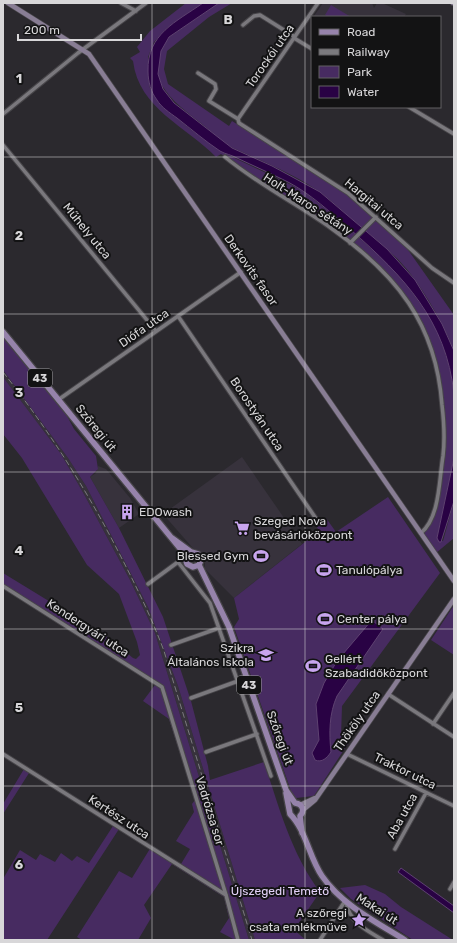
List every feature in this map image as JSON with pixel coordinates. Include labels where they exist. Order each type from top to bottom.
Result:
[{"type":"main road","name":"Szőregi út","points":[[3,332],[172,538],[186,557],[187,564],[197,566],[208,583],[229,627],[286,790],[289,812],[302,833],[310,854],[322,876],[345,901]]},
{"type":"main road","name":"Szőregi út","points":[[172,538],[191,552],[196,552],[200,555],[201,560],[197,566]]},
{"type":"main road","points":[[186,557],[191,552]]},
{"type":"main road","name":"Szőregi út","points":[[286,790],[299,806]]},
{"type":"main road","points":[[289,807],[299,806],[300,816],[293,817]]},
{"type":"main road","name":"Szőregi út","points":[[300,816],[302,833]]},
{"type":"main road","name":"Makai út","points":[[345,901],[405,940]]},
{"type":"street","name":"Derkovits fasor","points":[[8,3],[83,50],[99,69],[453,578]]},
{"type":"street","points":[[121,3],[136,11]]},
{"type":"street","points":[[3,114],[83,50],[146,3]]},
{"type":"street","name":"Torockói utca","points":[[238,119],[318,3]]},
{"type":"street","points":[[244,25],[254,16],[260,15],[311,48]]},
{"type":"street","name":"Hargitai utca","points":[[198,73],[216,84],[216,89],[209,101],[238,119],[239,123],[348,193],[432,268],[454,283]]},
{"type":"street","points":[[410,108],[454,134]]},
{"type":"street","name":"Műhely utca","points":[[3,145],[156,331]]},
{"type":"street","name":"Holt-Maros sétány","points":[[225,157],[262,185],[314,216],[350,243],[383,272],[406,299],[426,332],[437,364],[441,392],[444,450],[434,516],[427,528],[421,533]]},
{"type":"street","points":[[350,243],[376,217]]},
{"type":"street","name":"Diófa utca","points":[[58,400],[240,272]]},
{"type":"street","name":"Borostyán utca","points":[[178,316],[319,523]]},
{"type":"street","name":"Szőregi út","points":[[148,584],[178,562],[210,603],[271,776]]},
{"type":"street","name":"Kendergyári utca","points":[[3,586],[162,688]]},
{"type":"street","name":"Thököly utca","points":[[299,806],[315,800],[454,599]]},
{"type":"street","points":[[170,645],[219,628]]},
{"type":"street","points":[[191,698],[238,681]]},
{"type":"street","name":"Vadrózsa sor","points":[[162,688],[226,895],[238,940]]},
{"type":"street","points":[[433,724],[454,693]]},
{"type":"street","points":[[388,694],[454,737]]},
{"type":"street","points":[[450,699],[454,702]]},
{"type":"street","points":[[206,752],[257,734]]},
{"type":"street","name":"Kertész utca","points":[[3,754],[218,892],[226,895]]},
{"type":"street","name":"Traktor utca","points":[[347,754],[454,806]]},
{"type":"street","name":"Aba utca","points":[[395,849],[426,793]]},
{"type":"street","points":[[450,889],[454,882]]},
{"type":"street","points":[[320,940],[345,901]]},
{"type":"street","name":"Makai út","points":[[345,901],[347,910],[354,921],[383,940]]},
{"type":"shaded area","points":[[323,3],[372,3],[374,8],[377,3],[382,3],[406,14],[405,16],[314,16]]},
{"type":"shaded area","points":[[3,370],[68,458],[86,486],[148,607],[178,686],[255,940],[249,940],[155,633],[130,580],[61,454],[3,377]]},
{"type":"shaded area","points":[[242,457],[302,544],[234,598],[205,569],[205,562],[163,514]]},
{"type":"shaded area","points":[[98,466],[106,469],[130,498],[139,514],[119,528],[90,477],[96,473]]},
{"type":"green space","points":[[186,3],[203,3],[167,28],[154,42],[148,57],[148,77],[150,88],[157,100],[190,129],[222,152],[302,190],[336,217],[387,263],[409,288],[432,320],[442,342],[452,377],[454,394],[454,458],[437,538],[443,541],[454,501],[454,538],[436,553],[421,533],[434,516],[444,450],[440,379],[426,332],[416,315],[390,279],[332,228],[262,185],[221,154],[216,157],[166,115],[144,92],[137,78],[133,61],[130,58],[140,52],[137,47],[150,31]]},
{"type":"green space","points":[[219,3],[232,3],[209,17],[167,51],[164,69],[168,84],[229,126],[232,121],[350,196],[406,247],[454,315],[454,351],[445,329],[426,295],[404,266],[386,248],[329,199],[310,185],[225,143],[170,97],[163,87],[158,76],[157,64],[161,51],[169,37]]},
{"type":"green space","points":[[331,5],[349,16],[326,16],[325,15]]},
{"type":"green space","name":"Újszegedi Temető","points":[[3,337],[66,414],[74,429],[96,456],[98,469],[90,477],[119,528],[163,617],[191,701],[208,766],[210,780],[264,762],[293,846],[320,892],[294,930],[306,940],[255,940],[178,686],[148,607],[86,486],[68,458],[3,370]]},
{"type":"green space","points":[[3,377],[61,454],[130,580],[155,633],[249,940],[235,940],[220,932],[229,918],[224,897],[172,864],[144,905],[151,918],[138,940],[82,940],[77,937],[119,871],[132,878],[151,847],[181,864],[190,849],[176,841],[194,812],[192,804],[195,800],[169,719],[143,701],[155,685],[3,588],[3,573],[106,636],[133,658],[136,659],[140,655],[137,642],[119,594],[87,565],[22,458],[3,434]]},
{"type":"green space","name":"Gellért Szabadidőközpont","points":[[388,497],[440,573],[342,706],[341,737],[349,742],[314,796],[296,798],[292,794],[234,627],[239,619],[234,598],[319,531],[316,525],[326,518],[336,532]]},
{"type":"green space","points":[[454,605],[454,655],[431,640]]},
{"type":"green space","points":[[24,769],[29,773],[3,814],[3,804]]},
{"type":"green space","points":[[113,826],[119,829],[47,940],[3,940],[3,879],[20,850],[36,860],[40,854],[55,862],[61,853],[72,861],[77,856],[89,863]]},
{"type":"green space","points":[[365,885],[385,894],[401,907],[453,940],[413,940],[351,899],[340,888]]},
{"type":"water","points":[[203,3],[219,3],[169,37],[161,51],[158,74],[163,89],[174,103],[232,148],[272,166],[320,192],[387,249],[415,280],[442,324],[454,351],[454,394],[449,368],[442,344],[432,322],[405,283],[388,265],[351,230],[305,192],[282,179],[220,151],[166,110],[153,94],[148,75],[149,58],[152,47],[165,30],[173,23]]},
{"type":"water","points":[[454,458],[454,501],[441,542],[439,542],[437,538]]},
{"type":"water","points":[[371,621],[383,629],[337,696],[334,703],[330,724],[331,752],[320,761],[315,760],[312,753],[319,740],[316,704],[324,683],[337,661]]},
{"type":"water","points":[[401,868],[454,906],[454,913],[398,872]]},
{"type":"railway","points":[[3,372],[20,393],[79,481],[137,588],[159,638],[252,940]]},
{"type":"place","name":"EDOwash","points":[[127,512]]},
{"type":"place","name":"Szeged Nova bevásárlóközpont","points":[[242,528]]},
{"type":"place","name":"Blessed Gym","points":[[261,556]]},
{"type":"place","name":"Tanulópálya","points":[[324,570]]},
{"type":"place","name":"Center pálya","points":[[325,619]]},
{"type":"place","name":"Szikra Általános Iskola","points":[[266,655]]},
{"type":"place","name":"Gellért Szabadidőközpont","points":[[313,666]]},
{"type":"place","name":"A szőregi csata emlékműve","points":[[359,920]]}]
